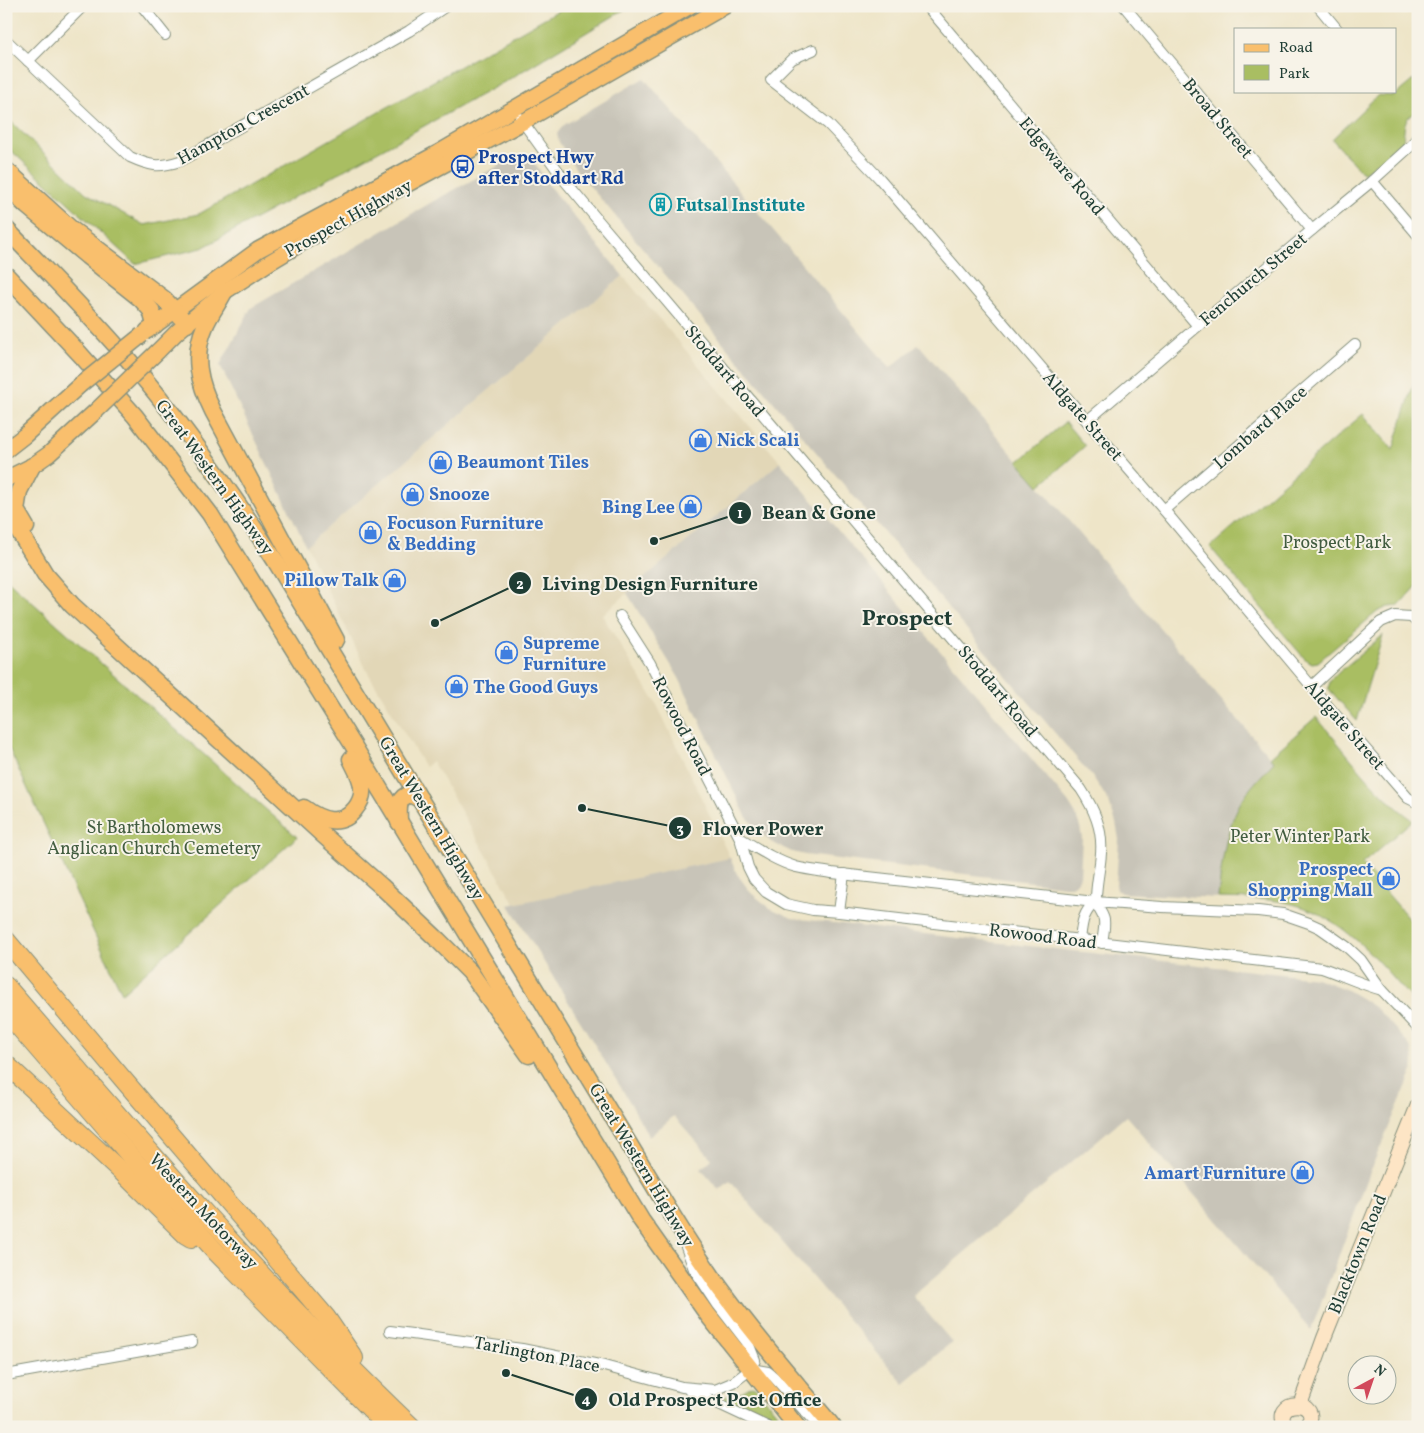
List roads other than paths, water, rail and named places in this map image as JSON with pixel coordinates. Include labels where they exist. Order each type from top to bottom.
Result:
[{"type":"highway","points":[[6,170],[71,229],[164,299],[187,324]]},
{"type":"highway","points":[[6,186],[80,250],[141,298],[151,310],[155,325]]},
{"type":"highway","name":"Great Western Highway","points":[[6,229],[126,357],[192,440],[232,495],[275,560],[681,1229],[728,1298],[833,1427]]},
{"type":"highway","name":"Great Western Highway","points":[[6,275],[129,410],[210,514],[641,1220],[708,1315],[797,1427]]},
{"type":"highway","points":[[224,292],[200,340],[198,368],[205,394],[353,672],[386,742]]},
{"type":"highway","points":[[32,466],[19,491],[16,510],[39,550],[67,590],[96,620],[306,810],[327,821],[337,821],[346,818],[353,812],[362,797],[362,786],[358,773],[306,670]]},
{"type":"highway","points":[[6,513],[45,574],[83,616],[381,886],[470,972],[590,1137]]},
{"type":"highway","points":[[399,822],[399,804],[402,797],[410,794],[420,799]]},
{"type":"highway","points":[[6,926],[156,1102],[202,1172]]},
{"type":"highway","points":[[6,940],[326,1317],[380,1396]]},
{"type":"highway","name":"Western Motorway","points":[[6,986],[188,1195],[302,1317],[412,1427]]},
{"type":"highway","name":"Western Motorway","points":[[6,1012],[217,1253],[388,1427]]},
{"type":"highway","points":[[6,1064],[186,1234],[217,1253]]},
{"type":"main road","name":"Prospect Highway","points":[[6,450],[142,335],[258,250],[438,153],[690,6]]},
{"type":"main road","name":"Prospect Highway","points":[[6,479],[32,466],[49,454],[187,324],[224,292],[335,223],[523,122],[701,12],[725,6]]},
{"type":"main road","name":"Blacktown Road","points":[[1300,1405],[1324,1338],[1418,1105]]},
{"type":"main road","points":[[1282,1424],[1283,1414],[1288,1407],[1296,1404],[1304,1406],[1309,1413],[1310,1426]]},
{"type":"street","points":[[28,61],[83,6]]},
{"type":"street","points":[[142,6],[166,35]]},
{"type":"street","name":"Hampton Crescent","points":[[6,40],[130,157],[147,165],[165,166],[188,156],[369,54],[409,31],[446,6]]},
{"type":"street","name":"Edgeware Road","points":[[926,6],[1198,326]]},
{"type":"street","name":"Broad Street","points":[[1124,6],[1312,230]]},
{"type":"street","points":[[1318,6],[1336,28]]},
{"type":"street","name":"Aldgate Street","points":[[813,50],[792,59],[770,80],[828,124],[880,179],[1164,510],[1328,706],[1408,798],[1418,803]]},
{"type":"street","name":"Stoddart Road","points":[[514,109],[566,182],[1081,789],[1090,802],[1101,835],[1101,852],[1095,902],[1104,922],[1102,943]]},
{"type":"street","name":"Fenchurch Street","points":[[1087,421],[1312,230],[1372,182],[1413,144],[1418,136]]},
{"type":"street","points":[[1372,182],[1418,235]]},
{"type":"street","name":"Lombard Place","points":[[1164,510],[1355,345]]},
{"type":"street","name":"Rowood Road","points":[[620,616],[650,662],[740,838],[751,875],[766,892],[786,904],[814,910],[1322,968],[1361,984],[1382,990]]},
{"type":"street","points":[[1312,686],[1381,622],[1395,616],[1411,617],[1418,623]]},
{"type":"street","name":"Rowood Road","points":[[740,838],[764,854],[796,867],[844,874],[1095,902],[1162,908],[1258,911],[1293,917],[1320,928],[1347,947],[1361,960],[1382,990],[1418,1028]]},
{"type":"street","points":[[839,912],[844,874]]},
{"type":"street","name":"Stoddart Road","points":[[1080,940],[1085,915],[1095,902]]},
{"type":"street","points":[[681,1229],[694,1269],[752,1350],[755,1360],[751,1369],[768,1372],[774,1377],[819,1427]]},
{"type":"street","name":"Tarlington Place","points":[[390,1331],[522,1348],[604,1366],[682,1387],[715,1390],[734,1382],[751,1369]]},
{"type":"street","points":[[6,1375],[192,1342]]},
{"type":"street","name":"Tarlington Place","points":[[682,1387],[768,1427]]},
{"type":"place","name":"Prospect Hwy after Stoddart Rd","points":[[462,167]]},
{"type":"place","name":"Futsal Institute","points":[[660,205]]},
{"type":"place","name":"Nick Scali","points":[[701,440]]},
{"type":"place","name":"Beaumont Tiles","points":[[441,462]]},
{"type":"place","name":"Snooze","points":[[413,494]]},
{"type":"place","name":"Bing Lee","points":[[691,507]]},
{"type":"place","name":"Focuson Furniture & Bedding","points":[[371,533]]},
{"type":"place","name":"Bean & Gone","points":[[654,541]]},
{"type":"place","name":"Pillow Talk","points":[[395,580]]},
{"type":"place","name":"Living Design Furniture","points":[[435,623]]},
{"type":"place","name":"Supreme Furniture","points":[[507,653]]},
{"type":"place","name":"The Good Guys","points":[[457,687]]},
{"type":"place","name":"Flower Power","points":[[582,808]]},
{"type":"place","name":"Prospect Shopping Mall","points":[[1389,879]]},
{"type":"place","name":"Amart Furniture","points":[[1302,1173]]},
{"type":"place","name":"Old Prospect Post Office","points":[[506,1373]]},
{"type":"district","name":"Prospect","points":[[907,617]]},
{"type":"park label","name":"Prospect Park","points":[[1337,542]]},
{"type":"park label","name":"Peter Winter Park","points":[[1300,836]]},
{"type":"park label","name":"St Bartholomews Anglican Church Cemetery","points":[[154,838]]}]
